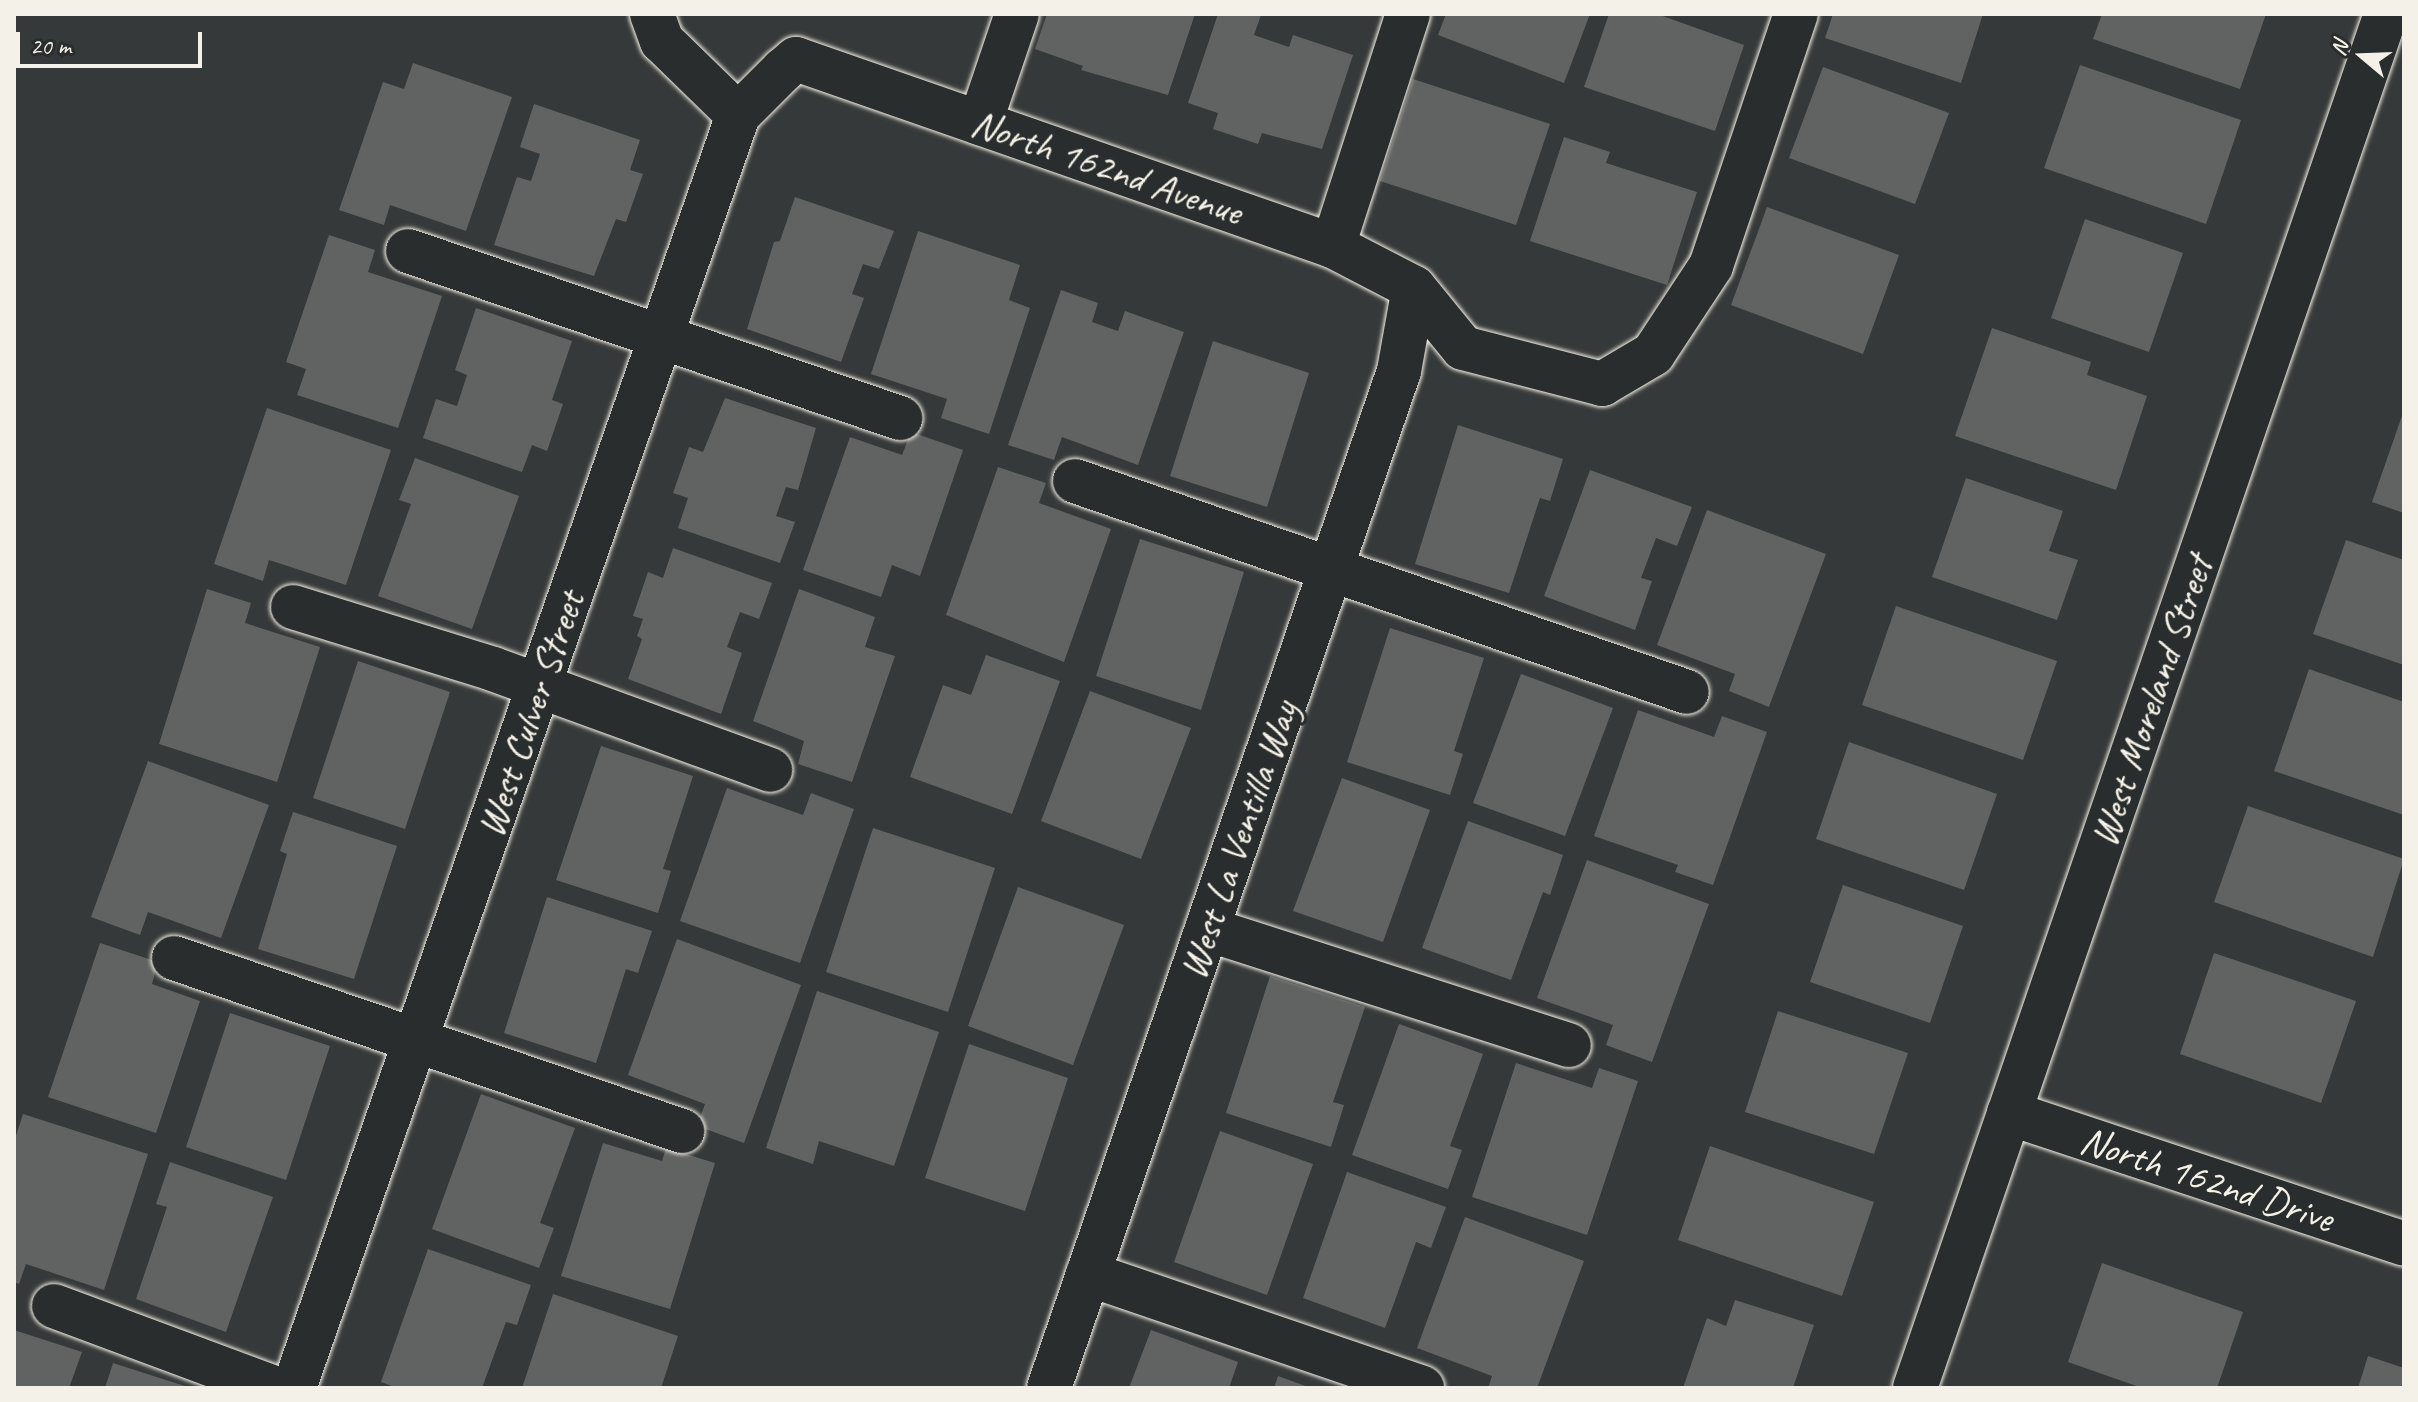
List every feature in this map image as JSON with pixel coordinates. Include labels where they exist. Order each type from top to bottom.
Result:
[{"type":"street","points":[[652,14],[662,41],[738,115]]},
{"type":"street","points":[[980,123],[1017,14]]},
{"type":"street","points":[[1333,246],[1408,14]]},
{"type":"street","points":[[1414,288],[1463,348],[1602,384],[1653,354],[1711,266],[1796,14]]},
{"type":"street","name":"West Moreland Street","points":[[1915,1388],[2386,14]]},
{"type":"street","name":"West Culver Street","points":[[294,1388],[738,115],[796,59]]},
{"type":"street","name":"North 162nd Avenue","points":[[796,59],[1333,246],[1414,288]]},
{"type":"street","points":[[408,251],[660,340],[900,418]]},
{"type":"street","name":"West La Ventilla Way","points":[[1049,1388],[1399,371],[1414,288]]},
{"type":"street","points":[[1075,481],[1687,692]]},
{"type":"street","points":[[293,607],[540,685],[770,770]]},
{"type":"street","points":[[1207,929],[1569,1045]]},
{"type":"street","points":[[174,958],[682,1131]]},
{"type":"street","name":"North 162nd Drive","points":[[2009,1113],[2404,1244]]},
{"type":"street","points":[[1088,1274],[1422,1388]]},
{"type":"street","points":[[54,1306],[274,1388]]},
{"type":"building","points":[[1047,14],[1195,14],[1168,95],[1081,70],[1083,66],[1035,49]]},
{"type":"building","points":[[1218,14],[1261,15],[1254,35],[1289,47],[1293,35],[1353,55],[1322,149],[1262,133],[1258,144],[1213,129],[1218,113],[1188,103]]},
{"type":"building","points":[[1446,14],[1590,14],[1564,83],[1438,35]]},
{"type":"building","points":[[1609,14],[1657,14],[1744,45],[1715,131],[1584,87]]},
{"type":"building","points":[[1833,14],[1983,14],[1961,83],[1825,38]]},
{"type":"building","points":[[2102,14],[2266,14],[2240,89],[2093,39]]},
{"type":"building","points":[[413,63],[512,97],[466,231],[390,205],[384,225],[339,210],[383,82],[404,89]]},
{"type":"building","points":[[2080,65],[2241,120],[2206,224],[2044,168]]},
{"type":"building","points":[[1823,67],[1949,113],[1915,204],[1789,158]]},
{"type":"building","points":[[1413,79],[1550,124],[1516,225],[1380,181]]},
{"type":"building","points":[[534,104],[640,140],[630,170],[643,174],[626,222],[616,219],[594,276],[494,245],[517,177],[531,181],[540,154],[520,147]]},
{"type":"building","points":[[1564,137],[1610,152],[1606,163],[1697,192],[1667,285],[1530,241]]},
{"type":"building","points":[[795,197],[894,231],[879,269],[863,264],[852,294],[864,298],[841,362],[747,329],[774,242],[780,241]]},
{"type":"building","points":[[1767,207],[1899,255],[1863,354],[1731,305]]},
{"type":"building","points":[[2085,219],[2183,253],[2149,352],[2051,318]]},
{"type":"building","points":[[918,231],[1020,265],[1009,300],[1030,308],[989,434],[941,418],[947,399],[871,374]]},
{"type":"building","points":[[329,235],[375,250],[368,272],[442,296],[398,428],[297,395],[306,369],[286,362]]},
{"type":"building","points":[[1061,290],[1098,303],[1092,322],[1118,331],[1125,311],[1184,332],[1138,465],[1062,437],[1054,460],[1008,445]]},
{"type":"building","points":[[476,308],[572,341],[552,400],[563,404],[547,451],[532,445],[522,472],[423,438],[436,399],[457,406],[467,375],[455,370]]},
{"type":"building","points":[[1992,328],[2091,362],[2087,375],[2147,396],[2116,490],[1955,436]]},
{"type":"building","points":[[1213,341],[1309,373],[1267,507],[1170,476]]},
{"type":"building","points":[[725,398],[816,428],[798,490],[786,487],[776,516],[795,522],[780,563],[678,528],[688,498],[673,493],[689,447],[703,452]]},
{"type":"building","points":[[267,408],[391,450],[346,585],[269,560],[263,581],[214,564]]},
{"type":"building","points":[[2404,410],[2404,513],[2372,502]]},
{"type":"building","points":[[1458,425],[1563,459],[1550,501],[1540,498],[1509,593],[1415,564]]},
{"type":"building","points":[[911,432],[963,450],[920,576],[892,565],[881,597],[803,570],[850,437],[902,455]]},
{"type":"building","points":[[415,458],[519,496],[472,629],[378,596],[411,504],[399,500]]},
{"type":"building","points":[[998,467],[1046,483],[1039,503],[1111,529],[1064,662],[946,615]]},
{"type":"building","points":[[1590,470],[1692,507],[1677,546],[1656,538],[1641,578],[1652,581],[1635,630],[1544,596]]},
{"type":"building","points":[[1966,478],[2063,511],[2049,551],[2078,560],[2057,620],[1932,577]]},
{"type":"building","points":[[1707,510],[1826,554],[1769,707],[1729,691],[1735,674],[1657,645]]},
{"type":"building","points":[[1140,539],[1244,572],[1201,710],[1096,676]]},
{"type":"building","points":[[2346,540],[2404,560],[2404,665],[2313,634]]},
{"type":"building","points":[[673,548],[772,583],[759,619],[740,612],[727,647],[742,653],[721,714],[628,679],[642,639],[637,636],[643,619],[633,616],[648,572],[663,578]]},
{"type":"building","points":[[207,589],[251,603],[245,623],[320,647],[277,782],[159,744]]},
{"type":"building","points":[[799,589],[875,617],[865,647],[895,656],[852,782],[798,764],[804,741],[753,721]]},
{"type":"building","points":[[1896,606],[2057,661],[2023,760],[1862,705]]},
{"type":"building","points":[[1390,628],[1484,658],[1454,751],[1463,754],[1450,795],[1347,762]]},
{"type":"building","points":[[986,655],[1060,681],[1012,814],[910,777],[943,685],[971,695]]},
{"type":"building","points":[[358,661],[450,692],[405,829],[313,798]]},
{"type":"building","points":[[2309,669],[2404,702],[2404,815],[2274,771]]},
{"type":"building","points":[[1521,674],[1613,708],[1565,836],[1473,803]]},
{"type":"building","points":[[1090,691],[1191,728],[1141,859],[1041,821]]},
{"type":"building","points":[[1638,710],[1714,737],[1722,716],[1767,732],[1713,885],[1675,872],[1678,865],[1594,836]]},
{"type":"building","points":[[1849,742],[1997,794],[1964,890],[1816,839]]},
{"type":"building","points":[[601,746],[693,776],[663,869],[671,871],[658,913],[556,880]]},
{"type":"building","points":[[148,761],[269,805],[221,938],[148,912],[140,935],[91,917]]},
{"type":"building","points":[[1342,778],[1430,810],[1383,942],[1293,911]]},
{"type":"building","points":[[727,788],[803,815],[811,793],[854,809],[800,963],[680,921]]},
{"type":"building","points":[[2248,806],[2404,859],[2373,957],[2214,902]]},
{"type":"building","points":[[293,812],[397,846],[354,979],[258,949],[287,854],[280,851]]},
{"type":"building","points":[[1468,821],[1563,855],[1550,895],[1543,892],[1511,980],[1422,948]]},
{"type":"building","points":[[873,828],[995,868],[948,1012],[826,972]]},
{"type":"building","points":[[1587,860],[1709,904],[1652,1062],[1606,1045],[1613,1025],[1537,998]]},
{"type":"building","points":[[1843,885],[1963,926],[1930,1023],[1810,982]]},
{"type":"building","points":[[1018,887],[1124,925],[1073,1065],[968,1026]]},
{"type":"building","points":[[547,897],[652,931],[638,973],[626,969],[596,1063],[504,1033]]},
{"type":"building","points":[[677,939],[801,985],[744,1143],[697,1126],[705,1104],[628,1075]]},
{"type":"building","points":[[100,943],[158,962],[152,984],[200,1001],[156,1133],[48,1097]]},
{"type":"building","points":[[2214,953],[2356,1001],[2321,1103],[2180,1054]]},
{"type":"building","points":[[1270,976],[1365,1007],[1333,1102],[1344,1105],[1331,1147],[1226,1113]]},
{"type":"building","points":[[817,991],[939,1032],[894,1166],[819,1141],[813,1164],[766,1148]]},
{"type":"building","points":[[1778,1011],[1908,1053],[1874,1154],[1745,1112]]},
{"type":"building","points":[[230,1013],[330,1046],[286,1180],[186,1147]]},
{"type":"building","points":[[1399,1024],[1483,1054],[1450,1146],[1462,1150],[1448,1189],[1352,1155]]},
{"type":"building","points":[[969,1044],[1068,1078],[1025,1211],[925,1178]]},
{"type":"building","points":[[1516,1063],[1592,1088],[1599,1068],[1638,1081],[1587,1235],[1472,1197]]},
{"type":"building","points":[[481,1094],[575,1128],[540,1223],[554,1228],[539,1268],[432,1229]]},
{"type":"building","points":[[23,1114],[148,1154],[104,1290],[26,1264],[19,1284],[14,1282],[14,1142]]},
{"type":"building","points":[[1220,1131],[1313,1164],[1267,1295],[1174,1262]]},
{"type":"building","points":[[603,1143],[662,1161],[666,1148],[715,1163],[670,1309],[561,1276]]},
{"type":"building","points":[[1710,1146],[1874,1202],[1842,1296],[1678,1240]]},
{"type":"building","points":[[170,1162],[273,1197],[226,1332],[136,1299],[167,1207],[156,1204]]},
{"type":"building","points":[[1347,1172],[1446,1207],[1431,1248],[1416,1242],[1385,1328],[1303,1298]]},
{"type":"building","points":[[1465,1217],[1584,1261],[1537,1388],[1488,1388],[1492,1376],[1417,1348]]},
{"type":"building","points":[[428,1249],[531,1285],[517,1325],[506,1322],[482,1388],[397,1388],[381,1382]]},
{"type":"building","points":[[2102,1263],[2243,1312],[2217,1388],[2142,1388],[2068,1362]]},
{"type":"building","points":[[553,1294],[678,1336],[661,1388],[522,1388]]},
{"type":"building","points":[[1735,1300],[1814,1325],[1793,1388],[1683,1388],[1707,1318],[1726,1326]]},
{"type":"building","points":[[14,1330],[82,1352],[69,1388],[14,1388]]},
{"type":"building","points":[[1151,1330],[1238,1362],[1229,1388],[1129,1388]]},
{"type":"building","points":[[2368,1356],[2404,1368],[2404,1388],[2358,1388]]},
{"type":"building","points":[[113,1363],[188,1387],[188,1388],[105,1388]]},
{"type":"building","points":[[1278,1376],[1311,1388],[1274,1388]]}]
